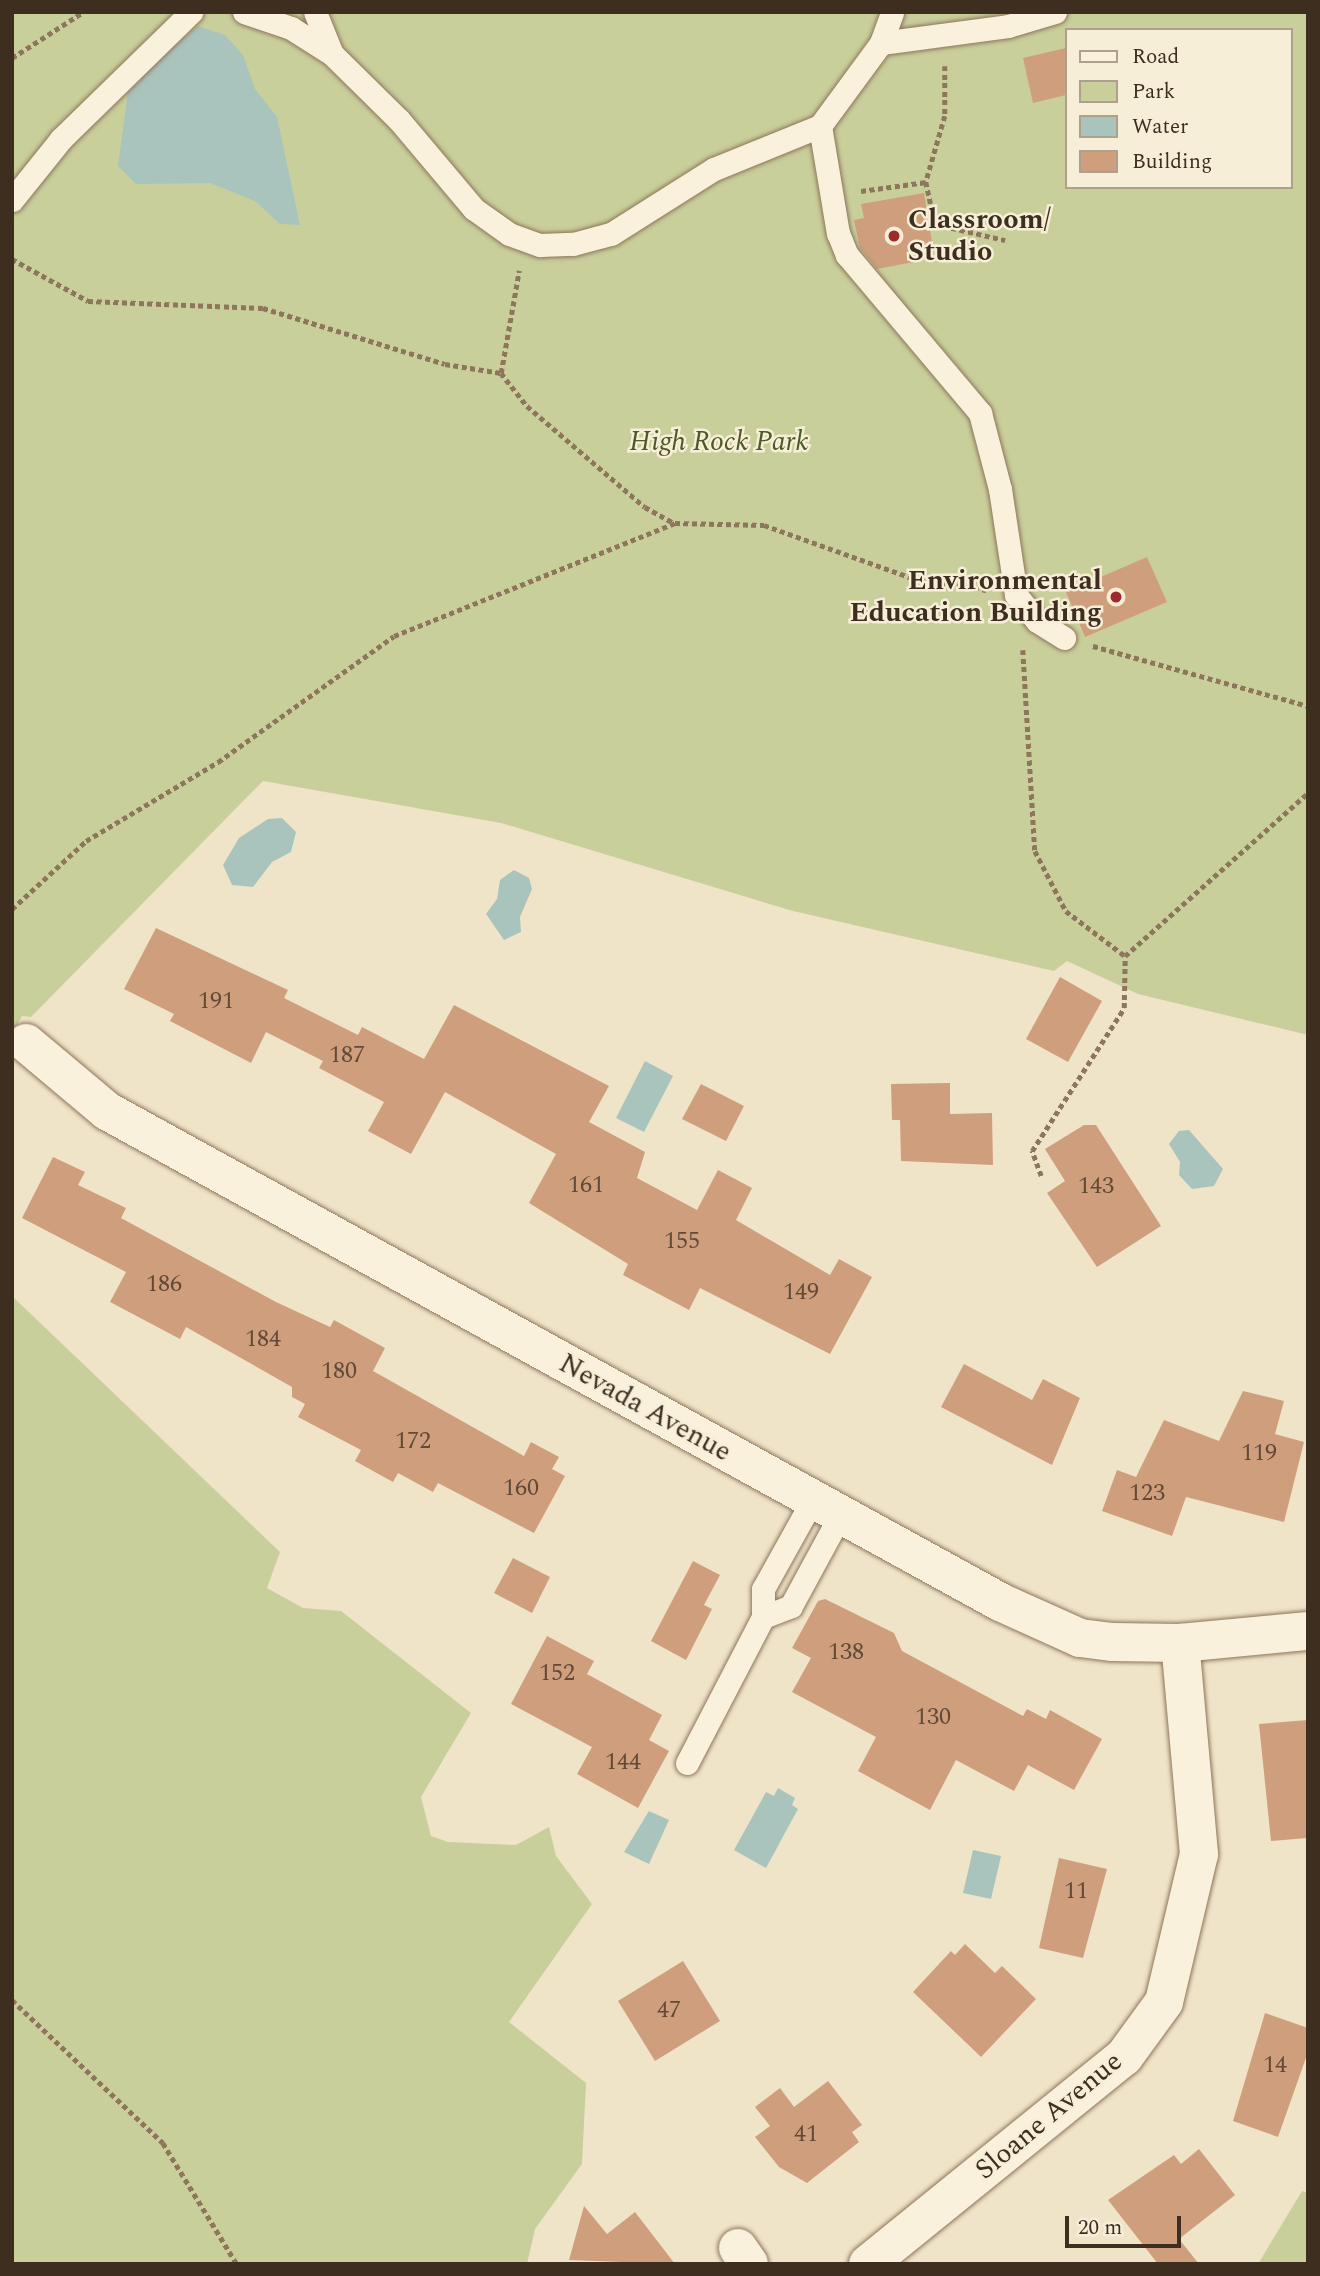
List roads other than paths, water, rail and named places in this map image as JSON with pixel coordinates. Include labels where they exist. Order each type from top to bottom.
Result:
[{"type":"street","name":"Nevada Avenue","points":[[19,1035],[107,1111],[1000,1602],[1080,1638],[1180,1643],[1308,1632]]},
{"type":"street","name":"Sloane Avenue","points":[[868,2264],[1124,2057],[1164,2002],[1199,1854],[1180,1643]]},
{"type":"lane","points":[[12,200],[61,139],[191,12]]},
{"type":"lane","points":[[244,12],[291,28],[332,54],[399,120],[474,209],[520,238],[540,245],[573,244],[611,234],[714,169],[820,126],[881,43],[892,12]]},
{"type":"lane","points":[[315,12],[332,54]]},
{"type":"lane","points":[[881,43],[946,37],[1055,12]]},
{"type":"lane","points":[[820,126],[838,233],[857,274],[947,367],[980,413],[1000,489],[1016,595],[1037,621],[1064,638]]},
{"type":"lane","points":[[763,1617],[791,1606],[827,1506]]},
{"type":"lane","points":[[687,1763],[763,1617],[763,1589],[827,1506]]},
{"type":"water","points":[[198,26],[225,35],[243,55],[255,89],[277,117],[300,225],[280,224],[255,201],[210,183],[136,184],[118,166],[129,84]]},
{"type":"water","points":[[282,818],[296,832],[291,852],[272,862],[253,887],[232,885],[223,865],[239,838],[268,819]]},
{"type":"water","points":[[514,870],[529,878],[532,889],[520,917],[521,932],[504,940],[486,914],[497,899],[500,880]]},
{"type":"water","points":[[645,1061],[673,1076],[644,1132],[616,1118]]},
{"type":"water","points":[[1189,1130],[1223,1169],[1214,1186],[1192,1189],[1179,1175],[1180,1162],[1169,1144],[1179,1131]]},
{"type":"water","points":[[778,1788],[795,1798],[792,1805],[798,1809],[766,1868],[734,1850],[766,1792],[774,1796]]},
{"type":"water","points":[[649,1811],[669,1820],[649,1864],[624,1852]]},
{"type":"water","points":[[973,1850],[1001,1856],[991,1899],[963,1893]]},
{"type":"place","name":"Classroom/ Studio","points":[[894,236]]},
{"type":"place","name":"Environmental Education Building","points":[[1116,597]]},
{"type":"park label","name":"High Rock Park","points":[[719,442]]}]
